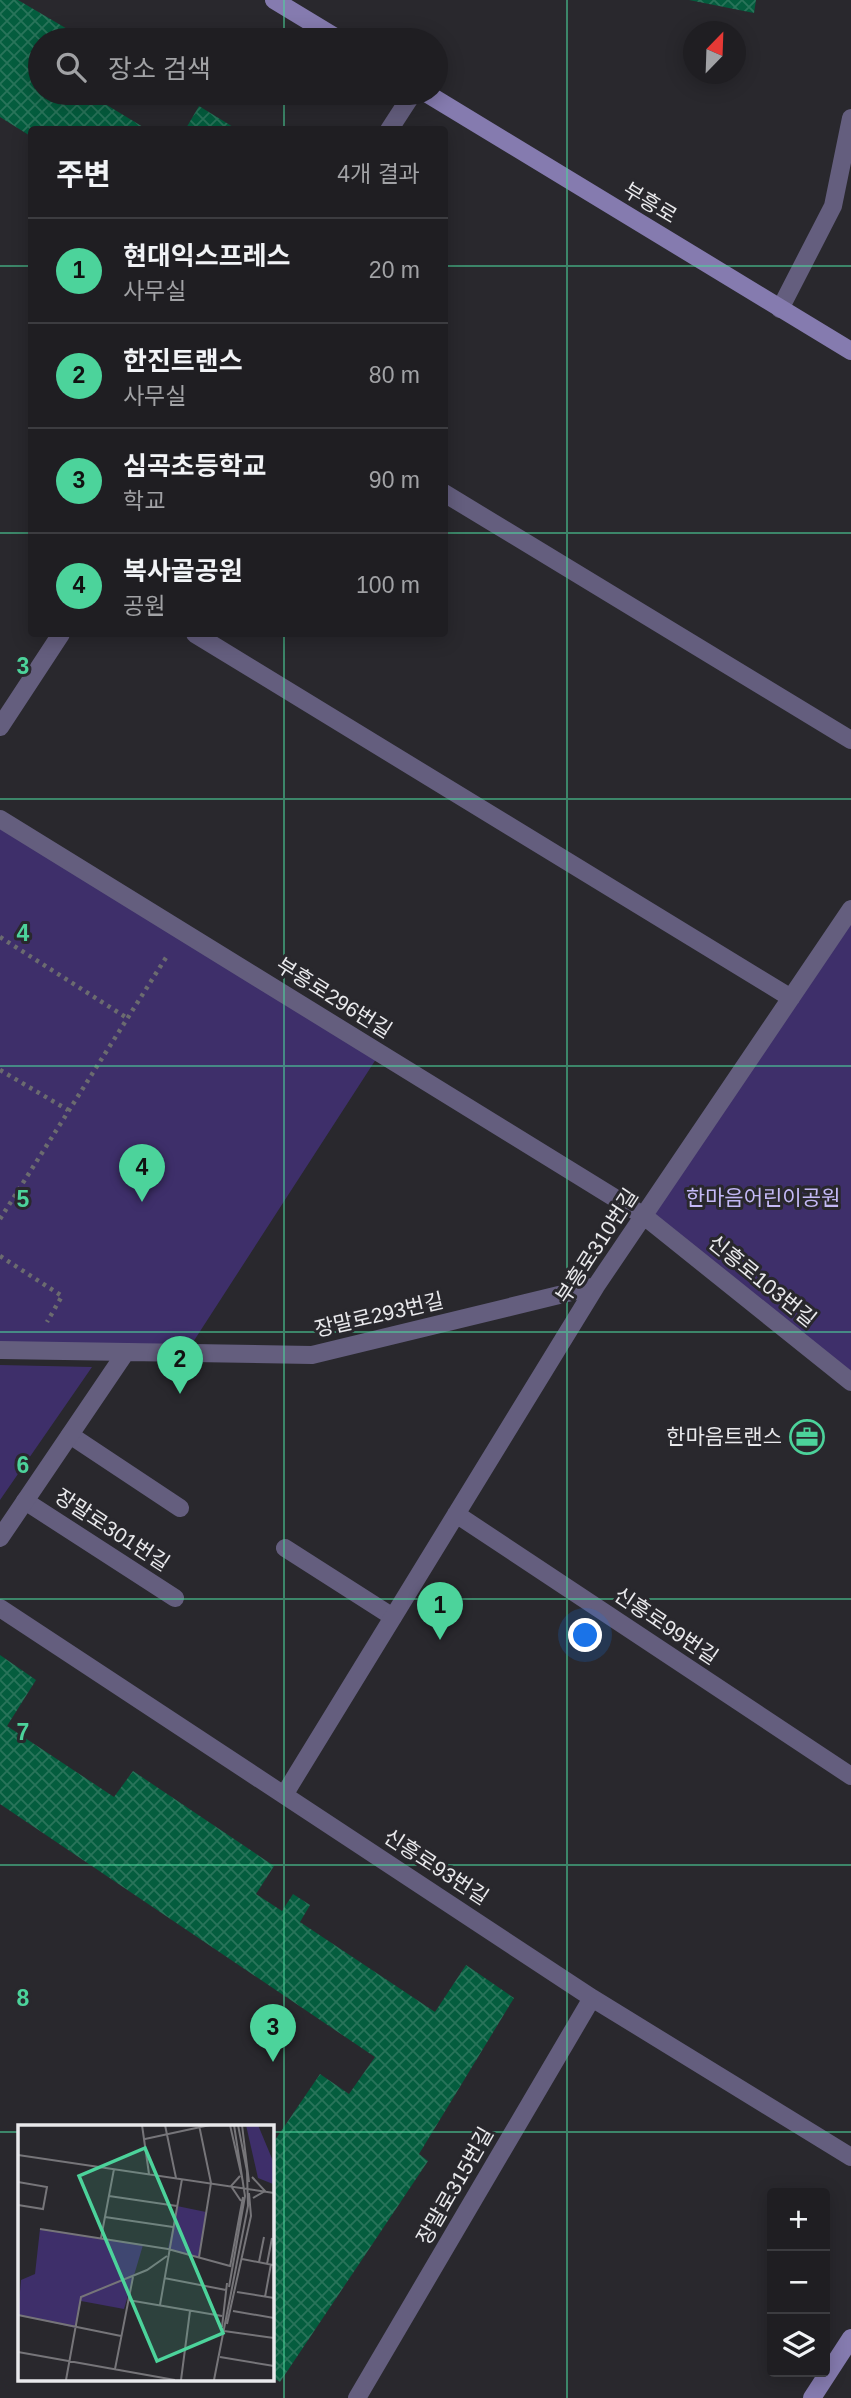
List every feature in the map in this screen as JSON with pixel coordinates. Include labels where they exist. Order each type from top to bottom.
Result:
[{"type":"street","points":[[274,0],[320,28]]},
{"type":"street","points":[[392,126],[405,105]]},
{"type":"street","name":"부흥로","points":[[446,105],[851,351]]},
{"type":"street","points":[[780,309],[833,206],[851,118]]},
{"type":"street","points":[[448,495],[851,740]]},
{"type":"street","points":[[0,727],[59,637]]},
{"type":"street","points":[[200,637],[791,998]]},
{"type":"street","name":"부흥로296번길","points":[[0,819],[644,1216]]},
{"type":"street","name":"부흥로310번길","points":[[284,1795],[596,1286],[851,909]]},
{"type":"street","name":"신흥로103번길","points":[[644,1216],[851,1382]]},
{"type":"street","name":"장말로293번길","points":[[0,1350],[312,1354],[596,1286]]},
{"type":"street","name":"장말로301번길","points":[[0,1538],[126,1352]]},
{"type":"street","points":[[70,1435],[180,1508]]},
{"type":"street","name":"장말로301번길","points":[[25,1501],[175,1598]]},
{"type":"street","name":"신흥로99번길","points":[[456,1514],[851,1776]]},
{"type":"street","points":[[285,1548],[393,1617]]},
{"type":"street","name":"신흥로93번길","points":[[0,1608],[592,1998],[851,2157]]},
{"type":"street","name":"장말로315번길","points":[[357,2398],[592,1998]]},
{"type":"street","points":[[812,2398],[851,2338]]},
{"type":"path","points":[[0,1219],[183,931]]},
{"type":"path","points":[[0,937],[127,1018]]},
{"type":"path","points":[[0,1070],[69,1111]]},
{"type":"path","points":[[0,1256],[62,1296],[31,1351]]},
{"type":"green space","points":[[0,817],[380,1053],[186,1353],[0,1350]]},
{"type":"green space","name":"한마음어린이공원","points":[[851,909],[851,1382],[644,1216]]},
{"type":"green space","points":[[0,1365],[92,1367],[0,1500]]},
{"type":"building","points":[[0,0],[18,0],[66,28],[28,28],[28,105],[107,105],[141,126],[28,126],[28,134],[0,117]]},
{"type":"building","points":[[689,0],[756,0],[754,13]]},
{"type":"building","points":[[199,106],[232,126],[187,126]]},
{"type":"building","points":[[0,1655],[36,1680],[7,1726],[114,1797],[133,1771],[274,1866],[256,1894],[282,1911],[293,1894],[310,1905],[300,1922],[435,2012],[466,1965],[514,1998],[419,2154],[428,2161],[280,2382],[273,2377],[273,2143],[320,2074],[349,2094],[375,2057],[0,1804]]},
{"type":"place","name":"복사골공원","points":[[142,1202]]},
{"type":"place","name":"한진트랜스","points":[[180,1394]]},
{"type":"place","name":"한마음트랜스","points":[[807,1437]]},
{"type":"place","name":"현대익스프레스","points":[[440,1640]]},
{"type":"place","name":"심곡초등학교","points":[[273,2062]]}]
